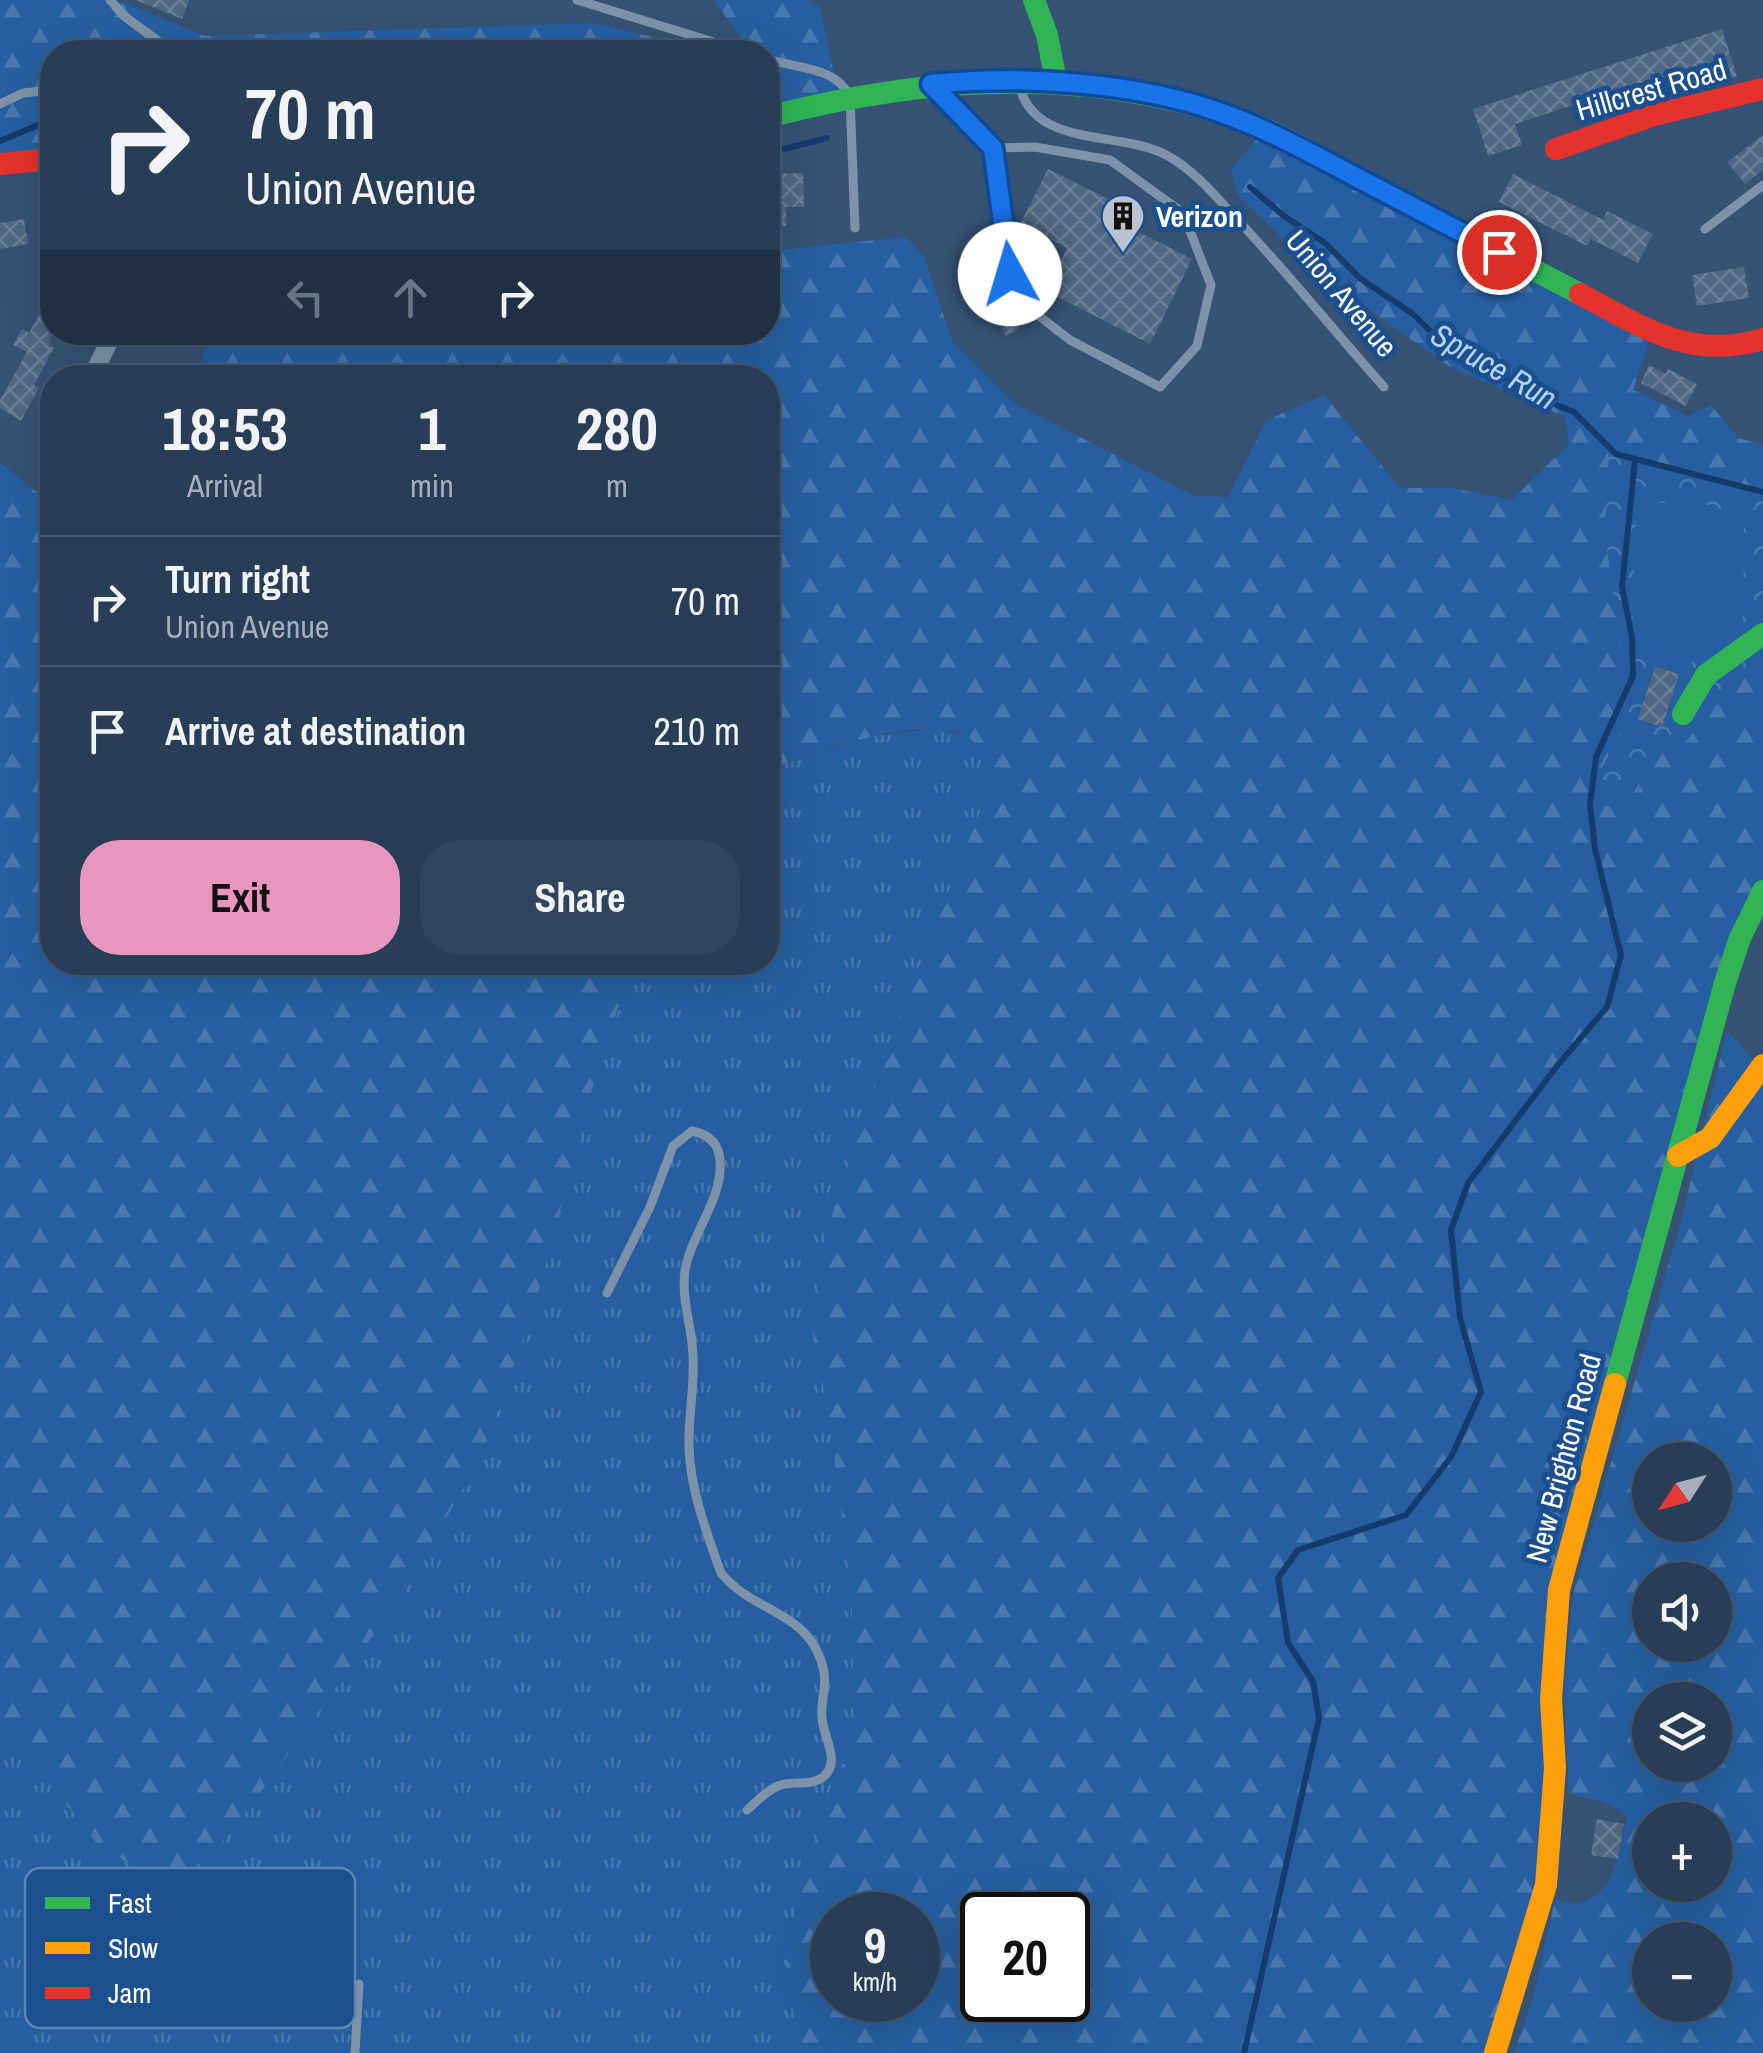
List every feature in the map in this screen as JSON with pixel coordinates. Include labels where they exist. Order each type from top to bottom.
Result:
[{"type":"street","points":[[1034,0],[1047,35],[1056,81]]},
{"type":"street","points":[[780,114],[850,97],[931,84],[1056,81],[1168,99],[1215,110],[1265,130],[1652,332],[1694,348],[1718,348],[1763,339]]},
{"type":"street","name":"Hillcrest Road","points":[[1556,149],[1654,115],[1763,89]]},
{"type":"street","points":[[0,164],[40,160]]},
{"type":"street","points":[[1683,714],[1693,687],[1705,673],[1763,634]]},
{"type":"street","name":"New Brighton Road","points":[[1495,2053],[1546,1885],[1551,1849],[1555,1768],[1551,1698],[1559,1590],[1725,983],[1740,938],[1763,891]]},
{"type":"street","points":[[1678,1156],[1710,1138],[1763,1065]]},
{"type":"lane","points":[[110,0],[124,16],[157,40]]},
{"type":"lane","points":[[577,0],[707,40]]},
{"type":"lane","points":[[780,62],[822,71],[844,82],[850,97],[856,228]]},
{"type":"lane","name":"Union Avenue","points":[[1019,81],[1029,109],[1045,124],[1154,151],[1182,165],[1278,261],[1384,388]]},
{"type":"lane","points":[[931,84],[993,148],[1010,274],[1030,309],[1070,340],[1160,387],[1198,346],[1211,285],[1182,212],[1110,160],[1035,148],[993,148]]},
{"type":"lane","points":[[0,104],[23,92],[40,91]]},
{"type":"lane","points":[[1706,229],[1763,185]]},
{"type":"lane","points":[[607,1294],[650,1208],[673,1146],[692,1130],[714,1140],[720,1160],[718,1181],[685,1269],[694,1371],[689,1432],[691,1469],[722,1574],[801,1628],[818,1649],[826,1686],[821,1716],[832,1760],[820,1780],[776,1786],[747,1810]]},
{"type":"lane","points":[[355,2053],[359,1984]]},
{"type":"green space","points":[[0,0],[115,0],[205,36],[592,23],[667,40],[40,40],[40,160],[0,164]]},
{"type":"green space","points":[[714,0],[806,0],[820,7],[839,99],[788,111],[780,98],[780,40],[742,40]]},
{"type":"green space","points":[[1265,129],[1652,332],[1633,390],[1688,416],[1711,405],[1738,438],[1763,445],[1763,490],[1698,481],[1625,658],[1621,732],[1597,778],[1624,809],[1657,751],[1682,746],[1738,679],[1763,673],[1763,891],[1559,1590],[1551,1849],[1495,2053],[799,2053],[786,1962],[800,1890],[835,1778],[854,1744],[852,1596],[828,1408],[811,1327],[827,1230],[895,1028],[981,809],[986,758],[965,735],[920,729],[866,738],[780,765],[780,365],[200,365],[206,345],[780,345],[780,250],[906,237],[924,257],[952,341],[1014,403],[1192,495],[1228,498],[1267,420],[1324,395],[1400,488],[1450,488],[1512,500],[1569,444],[1564,416],[1450,367],[1329,281],[1238,196],[1231,170]]},
{"type":"green space","points":[[1609,446],[1707,479],[1763,492],[1763,673],[1738,679],[1682,746],[1657,751],[1624,809],[1599,805],[1597,778],[1621,732],[1624,668],[1605,536]]},
{"type":"green space","points":[[0,463],[40,492],[40,975],[628,975],[590,1096],[535,1305],[482,1456],[397,1602],[214,1852],[192,1868],[135,1868],[96,1842],[0,1722]]},
{"type":"green space","points":[[1645,502],[1711,505],[1744,522],[1743,633],[1679,670],[1646,659],[1643,637],[1633,618],[1636,513]]},
{"type":"green space","points":[[935,728],[969,736],[986,758],[981,809],[895,1028],[827,1230],[811,1327],[828,1408],[852,1596],[854,1745],[835,1778],[820,1892],[810,1892],[810,1969],[799,2053],[0,2053],[0,1722],[96,1842],[135,1868],[25,1868],[25,2028],[355,2028],[355,1868],[192,1868],[214,1852],[397,1602],[482,1456],[535,1305],[590,1096],[628,975],[780,975],[780,765],[868,737]]},
{"type":"green space","points":[[1727,1031],[1763,1070],[1763,2053],[1514,2053],[1534,1994],[1555,1900],[1579,1903],[1601,1890],[1615,1868],[1627,1816],[1610,1804],[1569,1793],[1564,1688],[1573,1594],[1680,1225]]},
{"type":"building","points":[[136,0],[189,0],[182,19]]},
{"type":"building","points":[[1722,29],[1737,76],[1708,85],[1701,64],[1515,124],[1522,145],[1488,156],[1473,109]]},
{"type":"building","points":[[1763,135],[1763,170],[1745,184],[1727,162]]},
{"type":"building","name":"Verizon","points":[[1048,169],[1112,201],[1105,215],[1192,259],[1150,344],[1046,291],[1067,248],[1020,224]]},
{"type":"building","points":[[803,173],[804,207],[786,207],[786,226],[780,226],[780,174]]},
{"type":"building","points":[[1513,174],[1603,220],[1607,211],[1653,234],[1638,263],[1591,239],[1587,246],[1499,202]]},
{"type":"building","points":[[24,219],[28,244],[0,249],[0,223]]},
{"type":"building","points":[[1744,267],[1749,298],[1697,306],[1692,275]]},
{"type":"building","points":[[992,275],[1019,329],[1006,336],[979,282]]},
{"type":"building","points":[[40,316],[40,345],[54,348],[45,365],[40,365],[34,385],[39,388],[21,421],[0,408],[0,400],[27,352],[13,345],[22,329],[29,333]]},
{"type":"building","points":[[1649,365],[1666,374],[1668,369],[1697,384],[1686,406],[1641,383]]},
{"type":"building","points":[[1655,667],[1679,674],[1662,727],[1638,719]]},
{"type":"building","points":[[1597,1819],[1624,1824],[1618,1859],[1591,1855]]},
{"type":"waterway","name":"Spruce Run","points":[[0,141],[40,124]]},
{"type":"waterway","name":"Spruce Run","points":[[780,150],[827,138]]},
{"type":"waterway","name":"Spruce Run","points":[[1250,187],[1325,243],[1361,279],[1413,314],[1434,335],[1535,396],[1574,412],[1616,454],[1763,492]]},
{"type":"waterway","points":[[1244,2053],[1319,1718],[1313,1681],[1288,1643],[1278,1578],[1298,1550],[1406,1515],[1451,1457],[1481,1392],[1460,1318],[1451,1230],[1468,1183],[1607,1007],[1621,955],[1595,849],[1590,805],[1596,757],[1633,676],[1632,637],[1622,587],[1635,460]]},
{"type":"traffic: fast","points":[[1034,0],[1047,35],[1056,81]]},
{"type":"traffic: fast","points":[[780,114],[892,92],[954,85],[1079,85],[1141,94],[1263,128],[1580,294]]},
{"type":"traffic: fast","points":[[1683,714],[1706,675],[1763,634]]},
{"type":"traffic: fast","points":[[1615,1384],[1725,983],[1740,938],[1763,891]]},
{"type":"traffic: slow","points":[[1678,1156],[1710,1138],[1763,1065]]},
{"type":"traffic: slow","points":[[1495,2053],[1546,1885],[1555,1768],[1551,1699],[1559,1590],[1615,1384]]},
{"type":"traffic: jam","points":[[1556,149],[1654,115],[1763,89]]},
{"type":"traffic: jam","points":[[0,164],[40,160]]},
{"type":"traffic: jam","points":[[1580,294],[1646,329],[1690,343],[1737,345],[1763,339]]},
{"type":"place","name":"Verizon","points":[[1123,254]]},
{"type":"route","points":[[1010,274],[993,148],[931,84],[972,80],[1056,81],[1152,95],[1215,110],[1265,130],[1499,252]]}]
